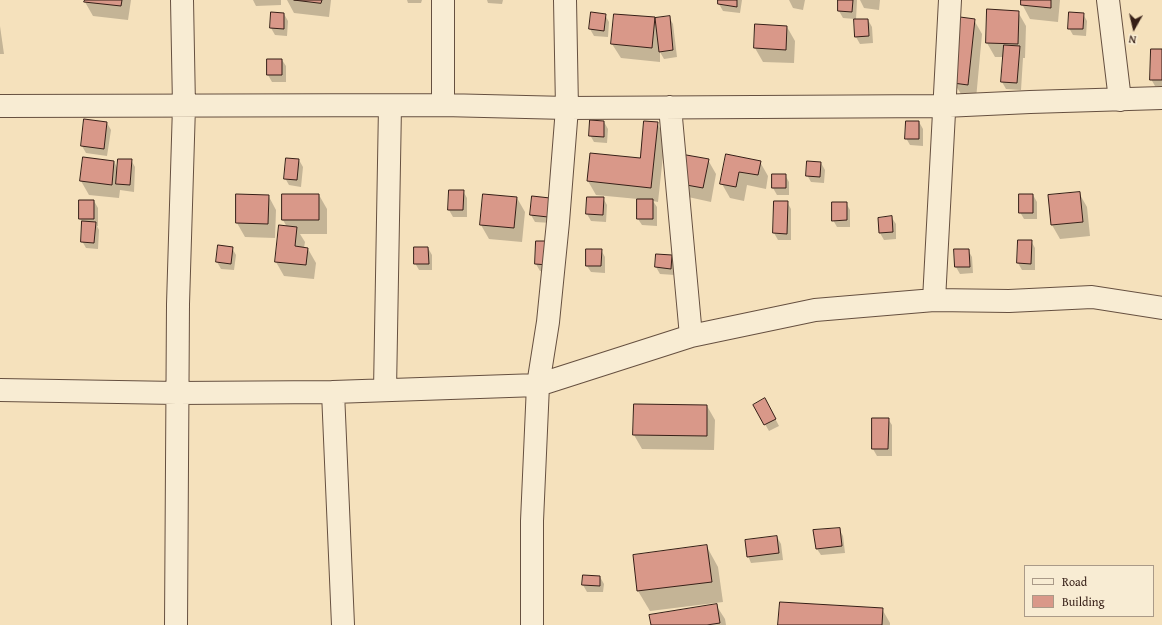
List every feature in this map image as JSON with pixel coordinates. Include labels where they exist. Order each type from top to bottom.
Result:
[{"type":"street","points":[[176,625],[178,304],[184,106],[182,0]]},
{"type":"street","points":[[443,0],[443,105]]},
{"type":"street","points":[[532,625],[532,521],[538,386],[548,322],[567,108],[565,0]]},
{"type":"street","points":[[934,300],[950,0]]},
{"type":"street","points":[[1108,0],[1120,100]]},
{"type":"street","points":[[0,106],[443,105],[567,108],[944,106],[1162,98]]},
{"type":"street","points":[[385,390],[390,106]]},
{"type":"street","points":[[670,107],[691,336]]},
{"type":"street","points":[[0,390],[178,393],[333,392],[538,386],[691,336],[815,310],[934,300],[1009,301],[1092,297],[1162,308]]},
{"type":"street","points":[[333,392],[343,625]]},
{"type":"building","points":[[85,0],[122,0],[121,6],[84,2]]},
{"type":"building","points":[[294,0],[322,0],[321,3]]},
{"type":"building","points":[[718,0],[737,0],[737,7],[718,4]]},
{"type":"building","points":[[838,0],[853,0],[852,12],[838,11]]},
{"type":"building","points":[[1021,0],[1051,0],[1051,8],[1021,5]]},
{"type":"building","points":[[987,9],[1019,11],[1018,44],[986,43]]},
{"type":"building","points":[[271,12],[284,13],[284,29],[270,28]]},
{"type":"building","points":[[591,12],[606,14],[604,31],[589,29]]},
{"type":"building","points":[[1069,12],[1084,13],[1083,29],[1068,29]]},
{"type":"building","points":[[614,14],[655,17],[652,48],[611,44]]},
{"type":"building","points":[[670,16],[673,50],[659,52],[655,18]]},
{"type":"building","points":[[960,17],[975,19],[968,85],[953,83]]},
{"type":"building","points":[[854,19],[868,19],[869,36],[855,37]]},
{"type":"building","points":[[755,24],[787,26],[786,50],[754,48]]},
{"type":"building","points":[[1004,45],[1020,46],[1017,83],[1001,82]]},
{"type":"building","points":[[1151,49],[1162,49],[1162,80],[1150,80]]},
{"type":"building","points":[[267,59],[282,59],[282,75],[267,75]]},
{"type":"building","points":[[84,119],[107,122],[104,149],[81,146]]},
{"type":"building","points":[[590,120],[604,121],[604,137],[589,136]]},
{"type":"building","points":[[644,121],[658,122],[651,188],[587,181],[590,153],[640,158]]},
{"type":"building","points":[[906,121],[919,121],[919,139],[905,139]]},
{"type":"building","points":[[675,153],[709,159],[703,188],[670,182]]},
{"type":"building","points":[[726,154],[761,161],[758,175],[739,172],[736,187],[720,184]]},
{"type":"building","points":[[83,157],[114,161],[112,185],[80,181]]},
{"type":"building","points":[[286,158],[299,159],[297,180],[284,179]]},
{"type":"building","points":[[118,159],[132,159],[130,185],[116,184]]},
{"type":"building","points":[[807,161],[821,162],[820,177],[806,176]]},
{"type":"building","points":[[772,174],[786,174],[786,188],[772,188]]},
{"type":"building","points":[[449,190],[464,190],[463,210],[448,210]]},
{"type":"building","points":[[1080,192],[1083,222],[1051,225],[1048,195]]},
{"type":"building","points":[[236,194],[269,195],[268,224],[236,223]]},
{"type":"building","points":[[282,194],[319,194],[319,220],[282,220]]},
{"type":"building","points":[[483,194],[517,197],[514,228],[480,225]]},
{"type":"building","points":[[1019,194],[1033,194],[1033,213],[1019,213]]},
{"type":"building","points":[[532,196],[550,198],[548,217],[530,215]]},
{"type":"building","points":[[587,197],[604,197],[603,215],[586,214]]},
{"type":"building","points":[[637,199],[653,199],[653,219],[637,219]]},
{"type":"building","points":[[79,200],[94,200],[94,219],[79,219]]},
{"type":"building","points":[[774,201],[788,201],[787,234],[773,233]]},
{"type":"building","points":[[832,202],[847,202],[847,220],[832,221]]},
{"type":"building","points":[[892,216],[893,232],[879,233],[878,218]]},
{"type":"building","points":[[82,221],[96,222],[94,243],[81,242]]},
{"type":"building","points":[[279,225],[297,227],[295,246],[308,248],[306,265],[275,262]]},
{"type":"building","points":[[1018,240],[1032,240],[1031,264],[1017,263]]},
{"type":"building","points":[[536,241],[549,241],[548,265],[535,264]]},
{"type":"building","points":[[218,245],[233,247],[231,264],[216,262]]},
{"type":"building","points":[[414,247],[428,247],[429,264],[414,264]]},
{"type":"building","points":[[586,249],[602,249],[601,266],[586,266]]},
{"type":"building","points":[[954,249],[969,249],[970,267],[955,267]]},
{"type":"building","points":[[656,254],[672,255],[671,269],[655,267]]},
{"type":"building","points":[[765,398],[776,419],[764,425],[753,405]]},
{"type":"building","points":[[634,404],[707,405],[707,436],[633,435]]},
{"type":"building","points":[[872,418],[889,418],[888,449],[872,449]]},
{"type":"building","points":[[840,528],[842,546],[816,549],[813,530]]},
{"type":"building","points":[[777,536],[779,553],[747,557],[745,540]]},
{"type":"building","points":[[707,545],[712,582],[637,591],[633,555]]},
{"type":"building","points":[[583,575],[600,576],[600,586],[582,585]]},
{"type":"building","points":[[780,602],[883,608],[882,625],[778,625]]},
{"type":"building","points":[[717,604],[720,623],[707,625],[651,625],[649,615]]}]
